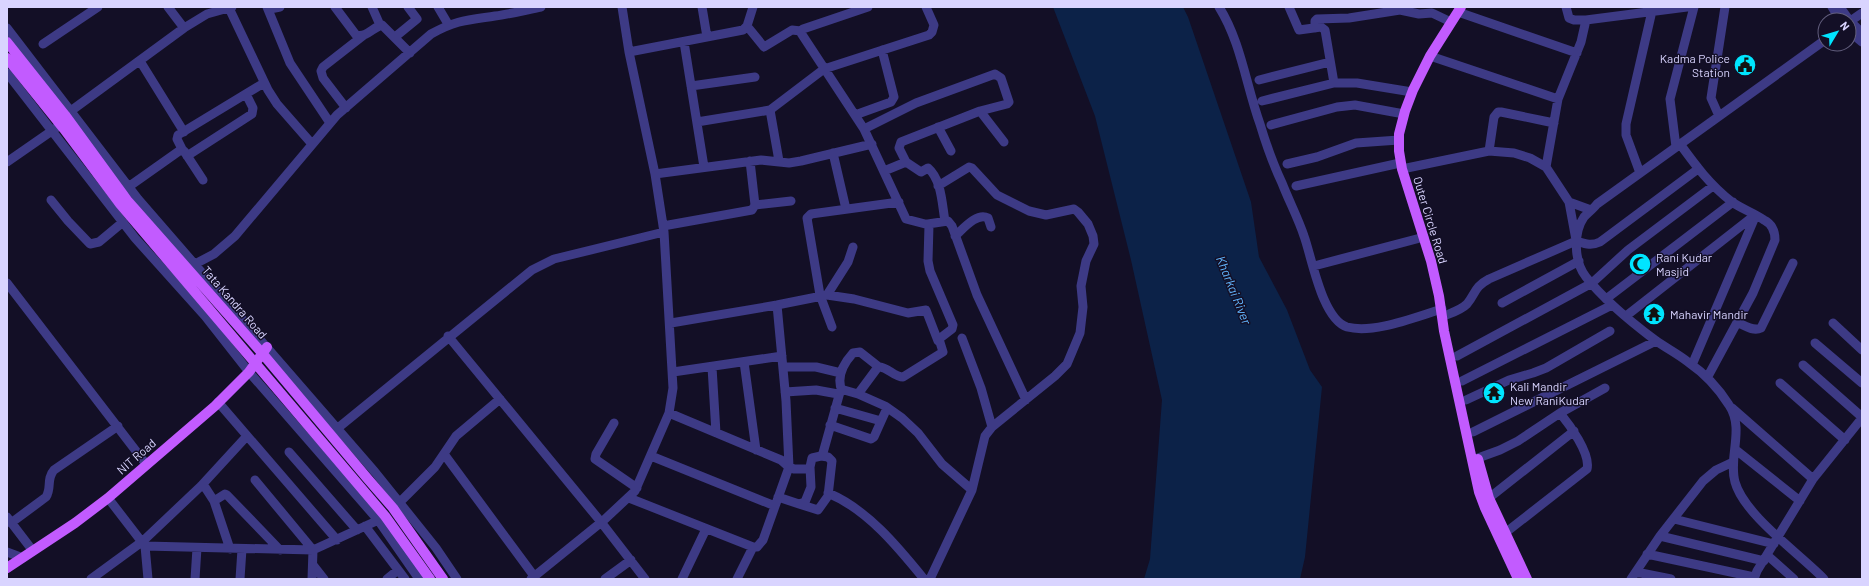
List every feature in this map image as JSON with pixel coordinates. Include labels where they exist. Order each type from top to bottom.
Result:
[{"type":"main road","name":"Outer Circle Road","points":[[1460,9],[1430,56],[1412,92],[1404,114],[1399,140],[1401,166],[1424,237],[1443,313],[1444,330],[1476,477],[1485,508],[1518,579]]},
{"type":"main road","name":"Tata Kandra Road","points":[[7,42],[120,204],[252,368],[381,518],[430,579]]},
{"type":"main road","name":"Tata Kandra Road","points":[[7,58],[62,120],[83,133],[125,189],[371,475],[396,506],[443,579]]},
{"type":"main road","points":[[1443,313],[1457,356],[1478,458],[1489,498],[1527,579]]},
{"type":"main road","name":"NIT Road","points":[[7,568],[75,523],[108,498],[218,402],[252,368],[265,350]]},
{"type":"street","points":[[43,44],[98,7]]},
{"type":"street","points":[[168,7],[184,28]]},
{"type":"street","points":[[7,162],[184,28],[207,14],[231,7],[264,83],[277,104],[312,144]]},
{"type":"street","points":[[267,7],[270,9],[280,7]]},
{"type":"street","points":[[267,7],[290,63],[330,123]]},
{"type":"street","points":[[335,7],[354,33],[359,36],[364,35]]},
{"type":"street","points":[[395,37],[417,18],[408,7]]},
{"type":"street","points":[[438,7],[448,24]]},
{"type":"street","points":[[195,264],[214,254],[235,236],[330,123],[431,34],[448,24],[464,19],[502,11],[541,7]]},
{"type":"street","points":[[444,454],[533,578],[629,498],[637,488],[669,413],[673,388],[673,372],[664,229],[655,174],[629,52],[622,7]]},
{"type":"street","points":[[702,7],[707,37]]},
{"type":"street","points":[[629,52],[740,31],[747,26],[753,7]]},
{"type":"street","points":[[747,26],[764,47],[792,30],[801,31],[868,7]]},
{"type":"street","points":[[697,122],[770,110],[824,69],[928,35],[932,32],[934,25],[926,7]]},
{"type":"street","points":[[1219,7],[1234,39],[1262,130],[1281,183],[1296,212],[1323,297],[1330,311],[1337,320],[1346,326],[1361,329],[1378,327],[1443,313],[1467,304],[1481,283],[1576,241],[1587,245],[1593,245],[1600,242],[1698,169]]},
{"type":"street","points":[[1289,7],[1299,30],[1315,28],[1325,30],[1334,83]]},
{"type":"street","points":[[1566,7],[1569,18],[1574,20],[1586,20],[1687,7]]},
{"type":"street","points":[[1694,7],[1670,99],[1678,146],[1713,186],[1733,202],[1771,225],[1775,232],[1776,240],[1753,293],[1707,378]]},
{"type":"street","points":[[1719,116],[1711,98],[1724,7]]},
{"type":"street","points":[[374,8],[380,25],[384,26],[410,53]]},
{"type":"street","points":[[1460,9],[1577,53]]},
{"type":"street","points":[[1315,28],[1315,21],[1317,19],[1349,18],[1395,10],[1419,14],[1427,12],[1451,22]]},
{"type":"street","points":[[1640,173],[1626,135],[1626,124],[1652,11]]},
{"type":"street","points":[[1546,167],[1558,99],[1577,53],[1586,20]]},
{"type":"street","points":[[346,108],[323,78],[321,71],[323,67],[364,35],[380,25]]},
{"type":"street","points":[[7,28],[123,222],[135,238],[252,368]]},
{"type":"street","points":[[801,31],[802,36],[864,129],[899,202],[904,216],[908,220],[928,224],[945,221],[950,223],[977,294],[1026,400]]},
{"type":"street","points":[[684,42],[704,167]]},
{"type":"street","points":[[1576,241],[1581,224],[1585,217],[1597,204],[1817,46]]},
{"type":"street","points":[[854,115],[891,102],[894,98],[882,50]]},
{"type":"street","points":[[1430,56],[1558,99]]},
{"type":"street","points":[[140,60],[184,132]]},
{"type":"street","points":[[1259,80],[1330,62]]},
{"type":"street","points":[[7,73],[62,120]]},
{"type":"street","points":[[864,129],[916,103],[995,74],[998,75],[1002,80],[1009,102],[1007,104],[980,111],[938,127],[902,142],[899,148],[906,162],[922,172],[928,168],[933,173],[938,186],[945,221]]},
{"type":"street","points":[[691,86],[755,77]]},
{"type":"street","points":[[203,180],[184,152],[176,137],[264,83]]},
{"type":"street","points":[[1262,101],[1334,83],[1357,83],[1412,92]]},
{"type":"street","points":[[246,94],[253,108],[252,114],[184,152],[125,189],[195,264],[265,350]]},
{"type":"street","points":[[1271,125],[1337,107],[1355,105],[1404,114]]},
{"type":"street","points":[[770,110],[779,161]]},
{"type":"street","points":[[980,111],[1004,142]]},
{"type":"street","points":[[1489,151],[1494,117],[1498,112],[1554,123]]},
{"type":"street","points":[[938,127],[951,151]]},
{"type":"street","points":[[1287,164],[1317,157],[1356,143],[1399,140]]},
{"type":"street","points":[[655,174],[765,160],[801,162],[872,144]]},
{"type":"street","points":[[1296,186],[1489,151],[1514,154],[1530,158],[1546,167],[1569,202],[1579,261],[1586,277],[1609,302],[1656,341],[1692,365],[1707,378],[1730,406],[1814,480]]},
{"type":"street","points":[[833,153],[846,209]]},
{"type":"street","points":[[333,431],[448,336],[532,270],[543,264],[554,259],[664,229],[749,211],[754,208],[755,205],[750,162]]},
{"type":"street","points":[[884,171],[906,162]]},
{"type":"street","points":[[930,579],[972,490],[985,436],[992,427],[1055,376],[1067,364],[1073,352],[1080,333],[1083,306],[1081,286],[1086,261],[1094,244],[1092,230],[1074,209],[1046,215],[1029,211],[1005,200],[998,195],[972,168],[969,167],[938,186]]},
{"type":"street","points":[[1457,356],[1592,283],[1628,250],[1713,186]]},
{"type":"street","points":[[51,200],[68,221],[90,244],[99,242],[123,222]]},
{"type":"street","points":[[755,205],[791,201]]},
{"type":"street","points":[[832,326],[807,218],[811,214],[899,202]]},
{"type":"street","points":[[1569,202],[1591,210]]},
{"type":"street","points":[[1462,381],[1609,302],[1733,202]]},
{"type":"street","points":[[1626,316],[1755,215]]},
{"type":"street","points":[[1692,365],[1755,215]]},
{"type":"street","points":[[955,236],[971,222],[983,216],[988,218],[991,227]]},
{"type":"street","points":[[928,224],[930,227],[928,256],[930,271],[953,327],[938,341]]},
{"type":"street","points":[[1314,266],[1424,237]]},
{"type":"street","points":[[824,295],[848,262],[853,247]]},
{"type":"street","points":[[1502,303],[1579,261]]},
{"type":"street","points":[[1737,322],[1753,329],[1757,330],[1760,328],[1793,263]]},
{"type":"street","points":[[7,283],[146,464]]},
{"type":"street","points":[[671,323],[777,306],[824,295],[854,299],[908,313],[926,310],[943,350],[941,354],[900,378],[883,367],[879,367],[860,352],[854,352],[851,354],[841,373],[839,380],[840,392],[821,456]]},
{"type":"street","points":[[737,579],[753,547],[756,547],[763,540],[790,467],[777,306]]},
{"type":"street","points":[[1833,323],[1862,350]]},
{"type":"street","points":[[1466,400],[1509,380],[1533,374],[1546,368],[1610,331]]},
{"type":"street","points":[[448,336],[602,522],[645,579]]},
{"type":"street","points":[[962,338],[992,427]]},
{"type":"street","points":[[1473,432],[1656,341]]},
{"type":"street","points":[[1815,343],[1862,383]]},
{"type":"street","points":[[673,372],[782,356]]},
{"type":"street","points":[[744,362],[756,450]]},
{"type":"street","points":[[1647,554],[1754,578],[1814,480],[1862,418],[1803,365]]},
{"type":"street","points":[[712,367],[716,433]]},
{"type":"street","points":[[783,367],[816,367],[841,373]]},
{"type":"street","points":[[858,394],[875,368],[879,367]]},
{"type":"street","points":[[1780,384],[1845,440]]},
{"type":"street","points":[[1478,458],[1500,450],[1518,441],[1560,413],[1605,388]]},
{"type":"street","points":[[785,392],[816,390],[858,394],[887,408],[902,418],[918,433],[942,464],[972,490]]},
{"type":"street","points":[[144,543],[197,548],[313,550],[381,518],[396,506],[435,467],[456,436],[500,399]]},
{"type":"street","points":[[218,402],[246,437],[337,540]]},
{"type":"street","points":[[1730,406],[1736,422],[1736,450],[1733,462],[1736,484],[1744,499],[1776,540],[1794,553],[1824,579]]},
{"type":"street","points":[[835,408],[881,421]]},
{"type":"street","points":[[830,425],[871,439],[874,437],[887,408]]},
{"type":"street","points":[[669,413],[781,460],[794,469],[807,470],[810,467]]},
{"type":"street","points":[[1505,533],[1587,469],[1587,460],[1574,431],[1560,413]]},
{"type":"street","points":[[614,423],[596,454],[596,458],[637,488]]},
{"type":"street","points":[[33,551],[9,520],[46,497],[48,494],[48,478],[54,470],[118,426]]},
{"type":"street","points":[[1489,498],[1574,431]]},
{"type":"street","points":[[90,579],[144,543],[203,484],[246,437]]},
{"type":"street","points":[[1736,450],[1800,501]]},
{"type":"street","points":[[289,452],[361,528],[405,579]]},
{"type":"street","points":[[651,456],[775,506]]},
{"type":"street","points":[[778,497],[799,504],[818,510],[824,503],[828,493],[832,461],[828,457],[821,456],[812,458],[810,467],[810,493],[806,502],[799,504]]},
{"type":"street","points":[[1671,579],[1633,576],[1660,536],[1702,481],[1716,470],[1733,462]]},
{"type":"street","points":[[255,480],[313,550],[312,579]]},
{"type":"street","points":[[203,484],[214,501],[230,549]]},
{"type":"street","points":[[828,493],[847,503],[866,518],[888,538],[924,579]]},
{"type":"street","points":[[214,501],[225,494],[228,495],[280,550]]},
{"type":"street","points":[[108,498],[144,543],[148,579]]},
{"type":"street","points":[[629,498],[753,547]]},
{"type":"street","points":[[396,506],[436,548],[457,579]]},
{"type":"street","points":[[381,518],[419,579]]},
{"type":"street","points":[[1674,519],[1776,540]]},
{"type":"street","points":[[682,579],[706,529]]},
{"type":"street","points":[[1660,536],[1766,558],[1794,579]]},
{"type":"street","points":[[195,579],[197,548]]},
{"type":"street","points":[[240,579],[242,549]]},
{"type":"street","points":[[7,552],[23,558]]},
{"type":"street","points":[[605,579],[630,560]]},
{"type":"street","points":[[313,565],[324,579]]},
{"type":"street","points":[[387,579],[398,570]]},
{"type":"water","name":"Kharkai River","points":[[1053,7],[1183,7],[1188,17],[1251,202],[1259,257],[1287,310],[1310,370],[1322,387],[1305,557],[1300,579],[1144,579],[1150,559],[1162,400],[1131,260],[1095,116]]},
{"type":"place","name":"Kadma Police Station","points":[[1745,65]]},
{"type":"place","name":"Rani Kudar Masjid","points":[[1640,264]]},
{"type":"place","name":"Mahavir Mandir","points":[[1654,314]]},
{"type":"place","name":"Kali Mandir New RaniKudar","points":[[1494,393]]}]
